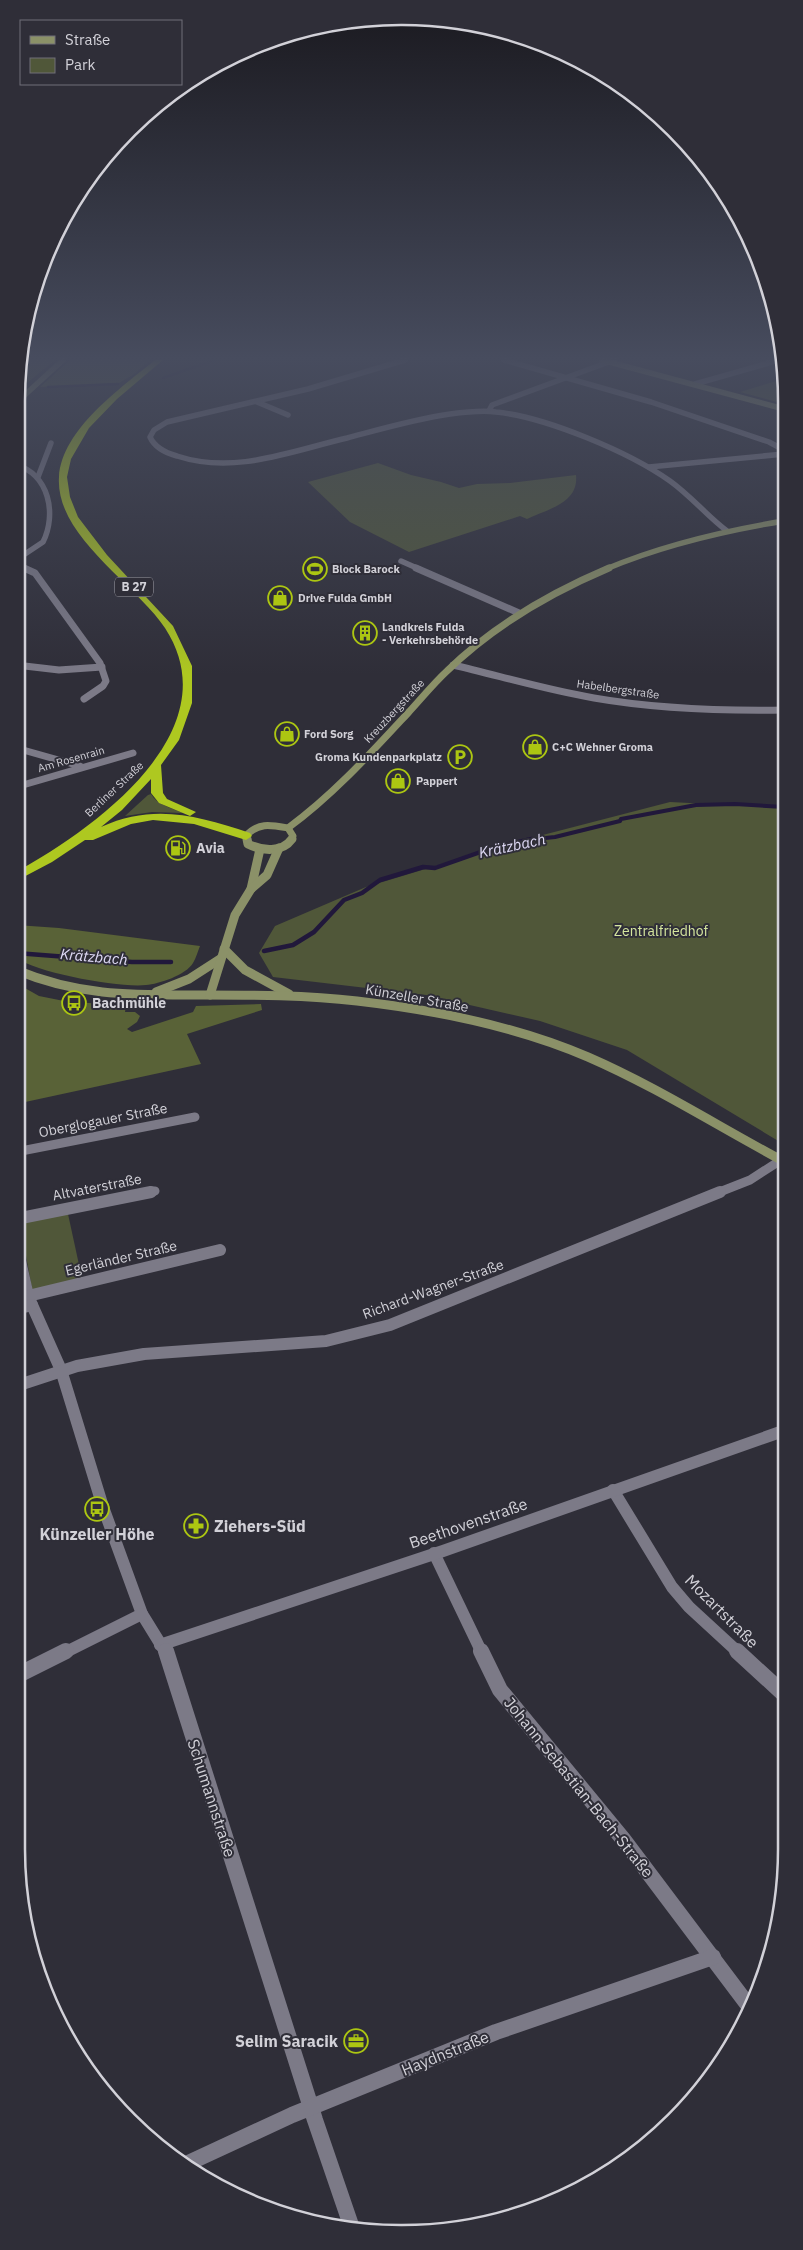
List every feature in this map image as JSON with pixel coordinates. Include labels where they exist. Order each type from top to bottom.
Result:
[{"type":"highway","name":"Berliner Straße","points":[[25,872],[73,843],[119,806],[157,767],[176,737],[186,708],[188,676],[184,656],[171,629],[83,532],[70,511],[64,490],[66,465]]},
{"type":"highway","points":[[157,767],[157,793],[163,802],[181,810],[249,832]]},
{"type":"highway","points":[[73,843],[130,821],[158,816],[190,820],[249,832]]},
{"type":"main road","name":"Kreuzbergstraße","points":[[288,828],[334,791],[453,665],[496,629],[520,613],[565,588],[629,560],[673,544],[726,531],[778,522]]},
{"type":"main road","points":[[267,824],[288,828],[293,836],[292,840],[279,848],[260,849],[248,844],[249,832],[267,824]]},
{"type":"main road","points":[[251,888],[267,875],[279,848]]},
{"type":"main road","points":[[210,995],[235,915],[251,888],[260,849]]},
{"type":"main road","points":[[224,949],[232,960],[250,976],[295,996]]},
{"type":"main road","points":[[146,995],[180,983],[220,959]]},
{"type":"main road","name":"Künzeller Straße","points":[[25,974],[37,980],[76,991],[114,995],[295,996],[406,1008],[492,1027],[550,1044],[617,1070],[778,1158]]},
{"type":"street","points":[[38,477],[43,465]]},
{"type":"street","points":[[644,465],[686,493],[726,531]]},
{"type":"street","points":[[650,468],[679,465]]},
{"type":"street","points":[[25,467],[38,477],[44,489],[50,516],[50,530],[42,544],[25,554]]},
{"type":"street","points":[[401,561],[520,613]]},
{"type":"street","points":[[25,568],[36,573],[102,667],[106,681],[103,686],[84,699]]},
{"type":"street","name":"Habelbergstraße","points":[[453,665],[570,693],[628,703],[692,709],[778,710]]},
{"type":"street","points":[[25,666],[53,671],[73,671],[102,667]]},
{"type":"street","points":[[25,751],[81,767]]},
{"type":"street","name":"Am Rosenrain","points":[[25,784],[133,753]]},
{"type":"street","name":"Oberglogauer Straße","points":[[25,1151],[195,1117]]},
{"type":"street","name":"Richard-Wagner-Straße","points":[[25,1383],[61,1370],[144,1354],[326,1341],[390,1324],[750,1180],[778,1164]]},
{"type":"street","name":"Altvaterstraße","points":[[25,1216],[155,1191]]},
{"type":"street","name":"Egerländer Straße","points":[[25,1303],[30,1300],[220,1250]]},
{"type":"street","points":[[25,1280],[30,1300],[61,1370]]},
{"type":"street","name":"Schumannstraße","points":[[61,1370],[104,1508],[142,1614],[169,1662],[311,2107],[350,2222]]},
{"type":"street","name":"Beethovenstraße","points":[[160,1645],[434,1553],[778,1433]]},
{"type":"street","name":"Mozartstraße","points":[[613,1490],[672,1587],[689,1607],[778,1689]]},
{"type":"street","name":"Johann-Sebastian-Bach-Straße","points":[[434,1553],[500,1690],[623,1839],[745,2001]]},
{"type":"street","points":[[25,1672],[142,1614]]},
{"type":"street","name":"Haydnstraße","points":[[191,2162],[311,2107],[496,2032],[713,1957]]},
{"type":"green space","points":[[371,465],[384,465],[411,475],[459,488],[477,484],[510,483],[576,475],[576,485],[573,492],[567,499],[553,508],[527,519],[520,516],[409,552],[350,522],[308,482]]},
{"type":"green space","points":[[151,794],[161,804],[183,813],[152,812],[125,816]]},
{"type":"green space","name":"Zentralfriedhof","points":[[670,802],[778,806],[778,1141],[627,1050],[540,1021],[426,995],[273,977],[259,953],[275,926],[366,887],[508,844]]},
{"type":"green space","points":[[25,926],[59,928],[200,946],[194,961],[185,971],[172,978],[146,985],[99,982],[60,974],[25,963]]},
{"type":"green space","points":[[25,988],[39,996],[64,1001],[126,1006],[125,1012],[135,1012],[140,1016],[137,1022],[127,1029],[132,1032],[193,1012],[196,1006],[261,1004],[262,1010],[187,1034],[201,1064],[25,1102]]},
{"type":"green space","points":[[68,1214],[83,1283],[33,1294],[25,1250],[25,1222]]},
{"type":"waterway","name":"Krätzbach","points":[[529,840],[555,837],[620,821],[621,819],[696,805],[735,804],[778,807]]},
{"type":"waterway","name":"Krätzbach","points":[[264,951],[293,945],[314,932],[344,900],[362,893],[380,880],[423,867],[435,868],[492,848],[529,840]]},
{"type":"waterway","name":"Krätzbach","points":[[25,954],[132,962],[171,962]]},
{"type":"place","name":"Block Barock","points":[[315,569]]},
{"type":"place","name":"Drive Fulda GmbH","points":[[280,598]]},
{"type":"place","name":"Landkreis Fulda - Verkehrsbehörde","points":[[365,633]]},
{"type":"place","name":"Ford Sorg","points":[[287,734]]},
{"type":"place","name":"C+C Wehner Groma","points":[[535,747]]},
{"type":"place","name":"Groma Kundenparkplatz","points":[[460,757]]},
{"type":"place","name":"Pappert","points":[[398,781]]},
{"type":"place","name":"Avia","points":[[178,848]]},
{"type":"place","name":"Bachmühle","points":[[74,1003]]},
{"type":"place","name":"Künzeller Höhe","points":[[97,1509]]},
{"type":"place","name":"Ziehers-Süd","points":[[196,1526]]},
{"type":"place","name":"Selim Saracik","points":[[356,2041]]}]
